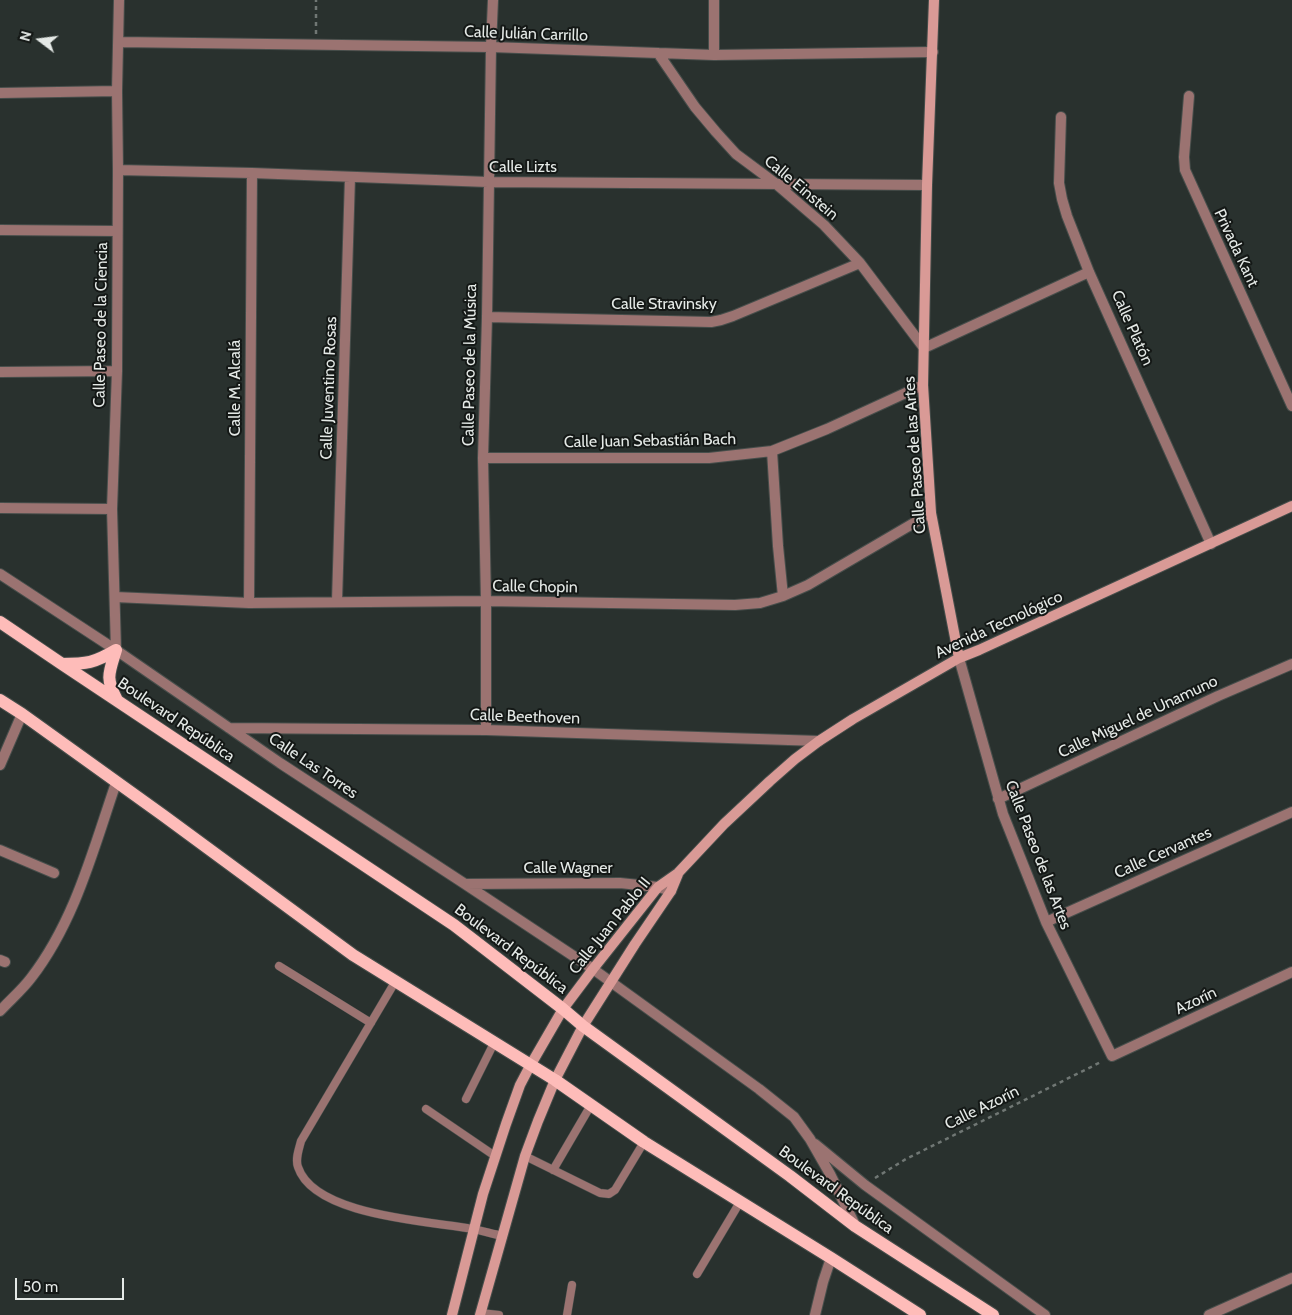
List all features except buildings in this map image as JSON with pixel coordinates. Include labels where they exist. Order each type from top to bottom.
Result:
[{"type":"main road","name":"Calle Paseo de las Artes","points":[[934,0],[927,185],[923,385],[931,513],[959,658]]},
{"type":"main road","name":"Avenida Tecnológico","points":[[678,874],[724,824],[770,781],[819,741],[852,719],[959,658],[1292,506]]},
{"type":"main road","name":"Boulevard República","points":[[0,622],[454,925],[563,1009],[582,1026],[790,1176],[855,1226],[993,1315]]},
{"type":"main road","points":[[62,664],[91,663],[116,650]]},
{"type":"main road","points":[[116,650],[109,679],[110,687],[117,700]]},
{"type":"main road","points":[[0,700],[164,816],[353,955],[555,1080],[644,1142],[831,1258],[915,1313]]},
{"type":"main road","name":"Calle Juan Pablo II","points":[[452,1315],[473,1229],[495,1156],[520,1085],[563,1009],[658,887],[678,874]]},
{"type":"main road","name":"Calle Juan Pablo II","points":[[481,1314],[525,1156],[555,1080],[582,1026],[671,891],[678,874]]},
{"type":"street","name":"Calle Paseo de la Ciencia","points":[[116,650],[112,509],[117,371],[117,91],[120,0]]},
{"type":"street","name":"Calle Paseo de la Música","points":[[486,730],[483,458],[493,0]]},
{"type":"street","points":[[714,0],[714,54]]},
{"type":"street","name":"Calle Julián Carrillo","points":[[119,42],[491,47],[714,54],[933,52]]},
{"type":"street","name":"Calle Einstein","points":[[658,53],[695,107],[716,132],[736,154],[776,183],[824,225],[860,263],[924,348]]},
{"type":"street","points":[[0,92],[117,91]]},
{"type":"street","name":"Privada Kant","points":[[1188,96],[1184,170],[1292,406]]},
{"type":"street","name":"Calle Platón","points":[[1061,117],[1059,183],[1062,199],[1089,272],[1211,544]]},
{"type":"street","name":"Calle Lizts","points":[[118,170],[488,182],[927,185]]},
{"type":"street","name":"Calle M. Alcalá","points":[[249,602],[252,173]]},
{"type":"street","name":"Calle Juventino Rosas","points":[[337,601],[350,177]]},
{"type":"street","points":[[0,230],[117,231]]},
{"type":"street","name":"Calle Stravinsky","points":[[487,317],[711,322],[733,316],[860,263]]},
{"type":"street","points":[[924,348],[1089,272]]},
{"type":"street","points":[[0,372],[117,371]]},
{"type":"street","name":"Calle Juan Sebastián Bach","points":[[483,458],[709,458],[772,451],[827,429],[923,385]]},
{"type":"street","points":[[772,451],[783,596]]},
{"type":"street","points":[[0,508],[112,509]]},
{"type":"street","name":"Calle Chopin","points":[[115,597],[249,602],[486,601],[735,605],[760,602],[783,596],[808,585],[931,513]]},
{"type":"street","name":"Calle Las Torres","points":[[0,574],[116,650],[289,769],[593,969],[766,1095],[794,1117],[810,1139]]},
{"type":"street","name":"Calle Paseo de las Artes","points":[[959,658],[998,799],[1046,922],[1112,1056]]},
{"type":"street","name":"Calle Miguel de Unamuno","points":[[998,799],[1218,696],[1292,664]]},
{"type":"street","points":[[0,765],[22,714]]},
{"type":"street","name":"Calle Beethoven","points":[[229,728],[486,730],[819,741]]},
{"type":"street","points":[[0,1011],[30,978],[52,947],[65,922],[81,886],[116,783]]},
{"type":"street","name":"Calle Cervantes","points":[[1046,922],[1292,812]]},
{"type":"street","points":[[0,850],[54,873]]},
{"type":"street","name":"Calle Wagner","points":[[465,884],[620,883],[658,887],[671,891]]},
{"type":"street","name":"Azorín","points":[[1112,1056],[1292,972]]},
{"type":"street","points":[[810,1139],[866,1185],[1045,1315]]},
{"type":"street","points":[[810,1139],[830,1174],[855,1226]]},
{"type":"street","points":[[815,1315],[831,1258]]},
{"type":"street","points":[[1209,1315],[1292,1278]]},
{"type":"lane","points":[[279,966],[371,1023]]},
{"type":"lane","points":[[395,982],[301,1141],[296,1160],[298,1168],[309,1186],[328,1198],[372,1213],[412,1221],[473,1229],[503,1236]]},
{"type":"lane","points":[[466,1099],[494,1043]]},
{"type":"lane","points":[[553,1170],[591,1105]]},
{"type":"lane","points":[[426,1109],[495,1156]]},
{"type":"lane","points":[[525,1156],[600,1193],[609,1194],[615,1190],[644,1142]]},
{"type":"lane","points":[[697,1274],[740,1202]]},
{"type":"lane","points":[[567,1315],[572,1285]]},
{"type":"lane","points":[[481,1314],[499,1315]]},
{"type":"path","points":[[316,0],[316,45]]},
{"type":"path","name":"Calle Azorín","points":[[866,1185],[906,1159],[1112,1056]]}]
